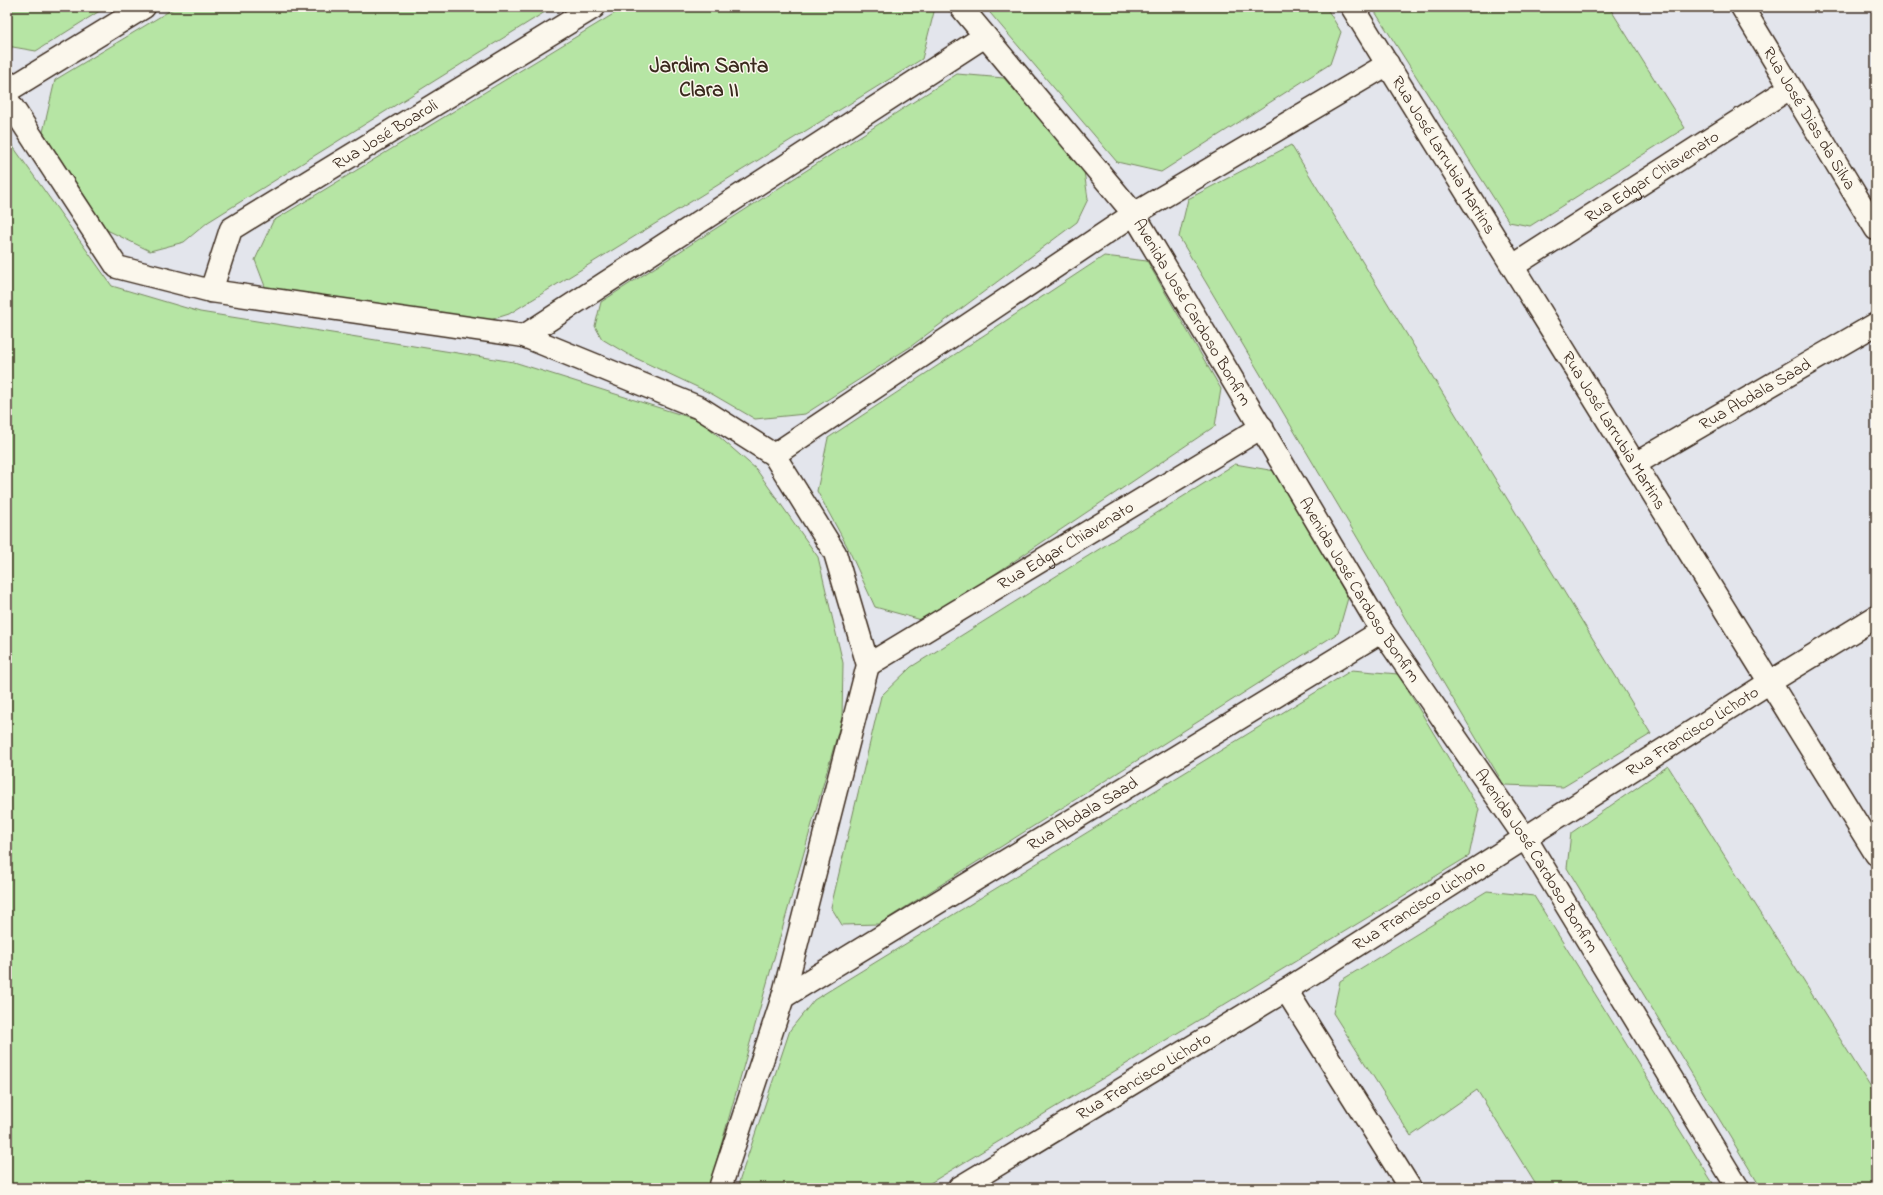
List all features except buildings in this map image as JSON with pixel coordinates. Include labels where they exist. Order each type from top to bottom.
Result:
[{"type":"street","points":[[7,91],[144,7]]},
{"type":"street","name":"Rua José Boaroli","points":[[211,291],[231,229],[594,7]]},
{"type":"street","name":"Avenida José Cardoso Bonfim","points":[[961,7],[1134,214],[1382,631],[1526,839],[1738,1188]]},
{"type":"street","name":"Rua José Larrubia Martins","points":[[1352,7],[1876,854]]},
{"type":"street","name":"Rua José Dias da Silva","points":[[1742,7],[1876,229]]},
{"type":"street","points":[[524,336],[985,36]]},
{"type":"street","points":[[774,455],[1134,214],[1388,64]]},
{"type":"street","name":"Rua Edgar Chiavenato","points":[[1513,266],[1790,88]]},
{"type":"street","points":[[7,99],[117,268],[211,291],[524,336],[700,408],[774,455],[835,553],[868,664],[783,997],[720,1188]]},
{"type":"street","name":"Rua Abdala Saad","points":[[1635,464],[1876,324]]},
{"type":"street","name":"Rua Edgar Chiavenato","points":[[868,664],[1262,427]]},
{"type":"street","name":"Rua Francisco Lichoto","points":[[959,1188],[1286,990],[1526,839],[1770,682],[1876,617]]},
{"type":"street","name":"Rua Abdala Saad","points":[[783,997],[1382,631]]},
{"type":"street","points":[[1286,990],[1410,1188]]},
{"type":"green space","points":[[7,7],[106,7],[36,51],[7,46]]},
{"type":"green space","points":[[176,7],[553,7],[208,222],[184,242],[150,251],[107,230],[43,132],[55,80]]},
{"type":"green space","points":[[625,7],[935,8],[922,59],[509,314],[490,320],[464,318],[266,289],[255,260],[273,221]]},
{"type":"green space","points":[[985,7],[1326,7],[1341,32],[1330,64],[1161,172],[1117,162]]},
{"type":"green space","points":[[1372,7],[1609,7],[1685,128],[1530,226],[1509,222]]},
{"type":"green space","points":[[957,74],[1004,78],[1084,171],[1088,199],[1077,222],[910,347],[805,414],[755,419],[712,394],[629,355],[602,339],[595,326],[601,302]]},
{"type":"green space","points":[[7,138],[112,286],[200,312],[514,362],[701,421],[756,469],[818,557],[843,663],[842,718],[709,1188],[7,1188]]},
{"type":"green space","points":[[1291,145],[1651,734],[1563,787],[1504,785],[1179,237],[1188,199]]},
{"type":"green space","points":[[1104,256],[1147,261],[1221,389],[1215,426],[925,621],[875,607],[847,546],[817,491],[828,438]]},
{"type":"green space","points":[[1235,464],[1275,471],[1348,598],[1338,633],[879,924],[842,925],[831,907],[881,696],[911,667]]},
{"type":"green space","points":[[1352,670],[1398,674],[1479,809],[1469,856],[922,1188],[737,1188],[790,1030],[814,1000]]},
{"type":"green space","points":[[1668,766],[1876,1096],[1876,1188],[1761,1188],[1567,868],[1571,833]]},
{"type":"green space","points":[[1487,891],[1534,896],[1716,1188],[1538,1188],[1477,1090],[1411,1136],[1333,1013],[1340,981]]},
{"type":"district","name":"Jardim Santa Clara II","points":[[709,79]]}]
